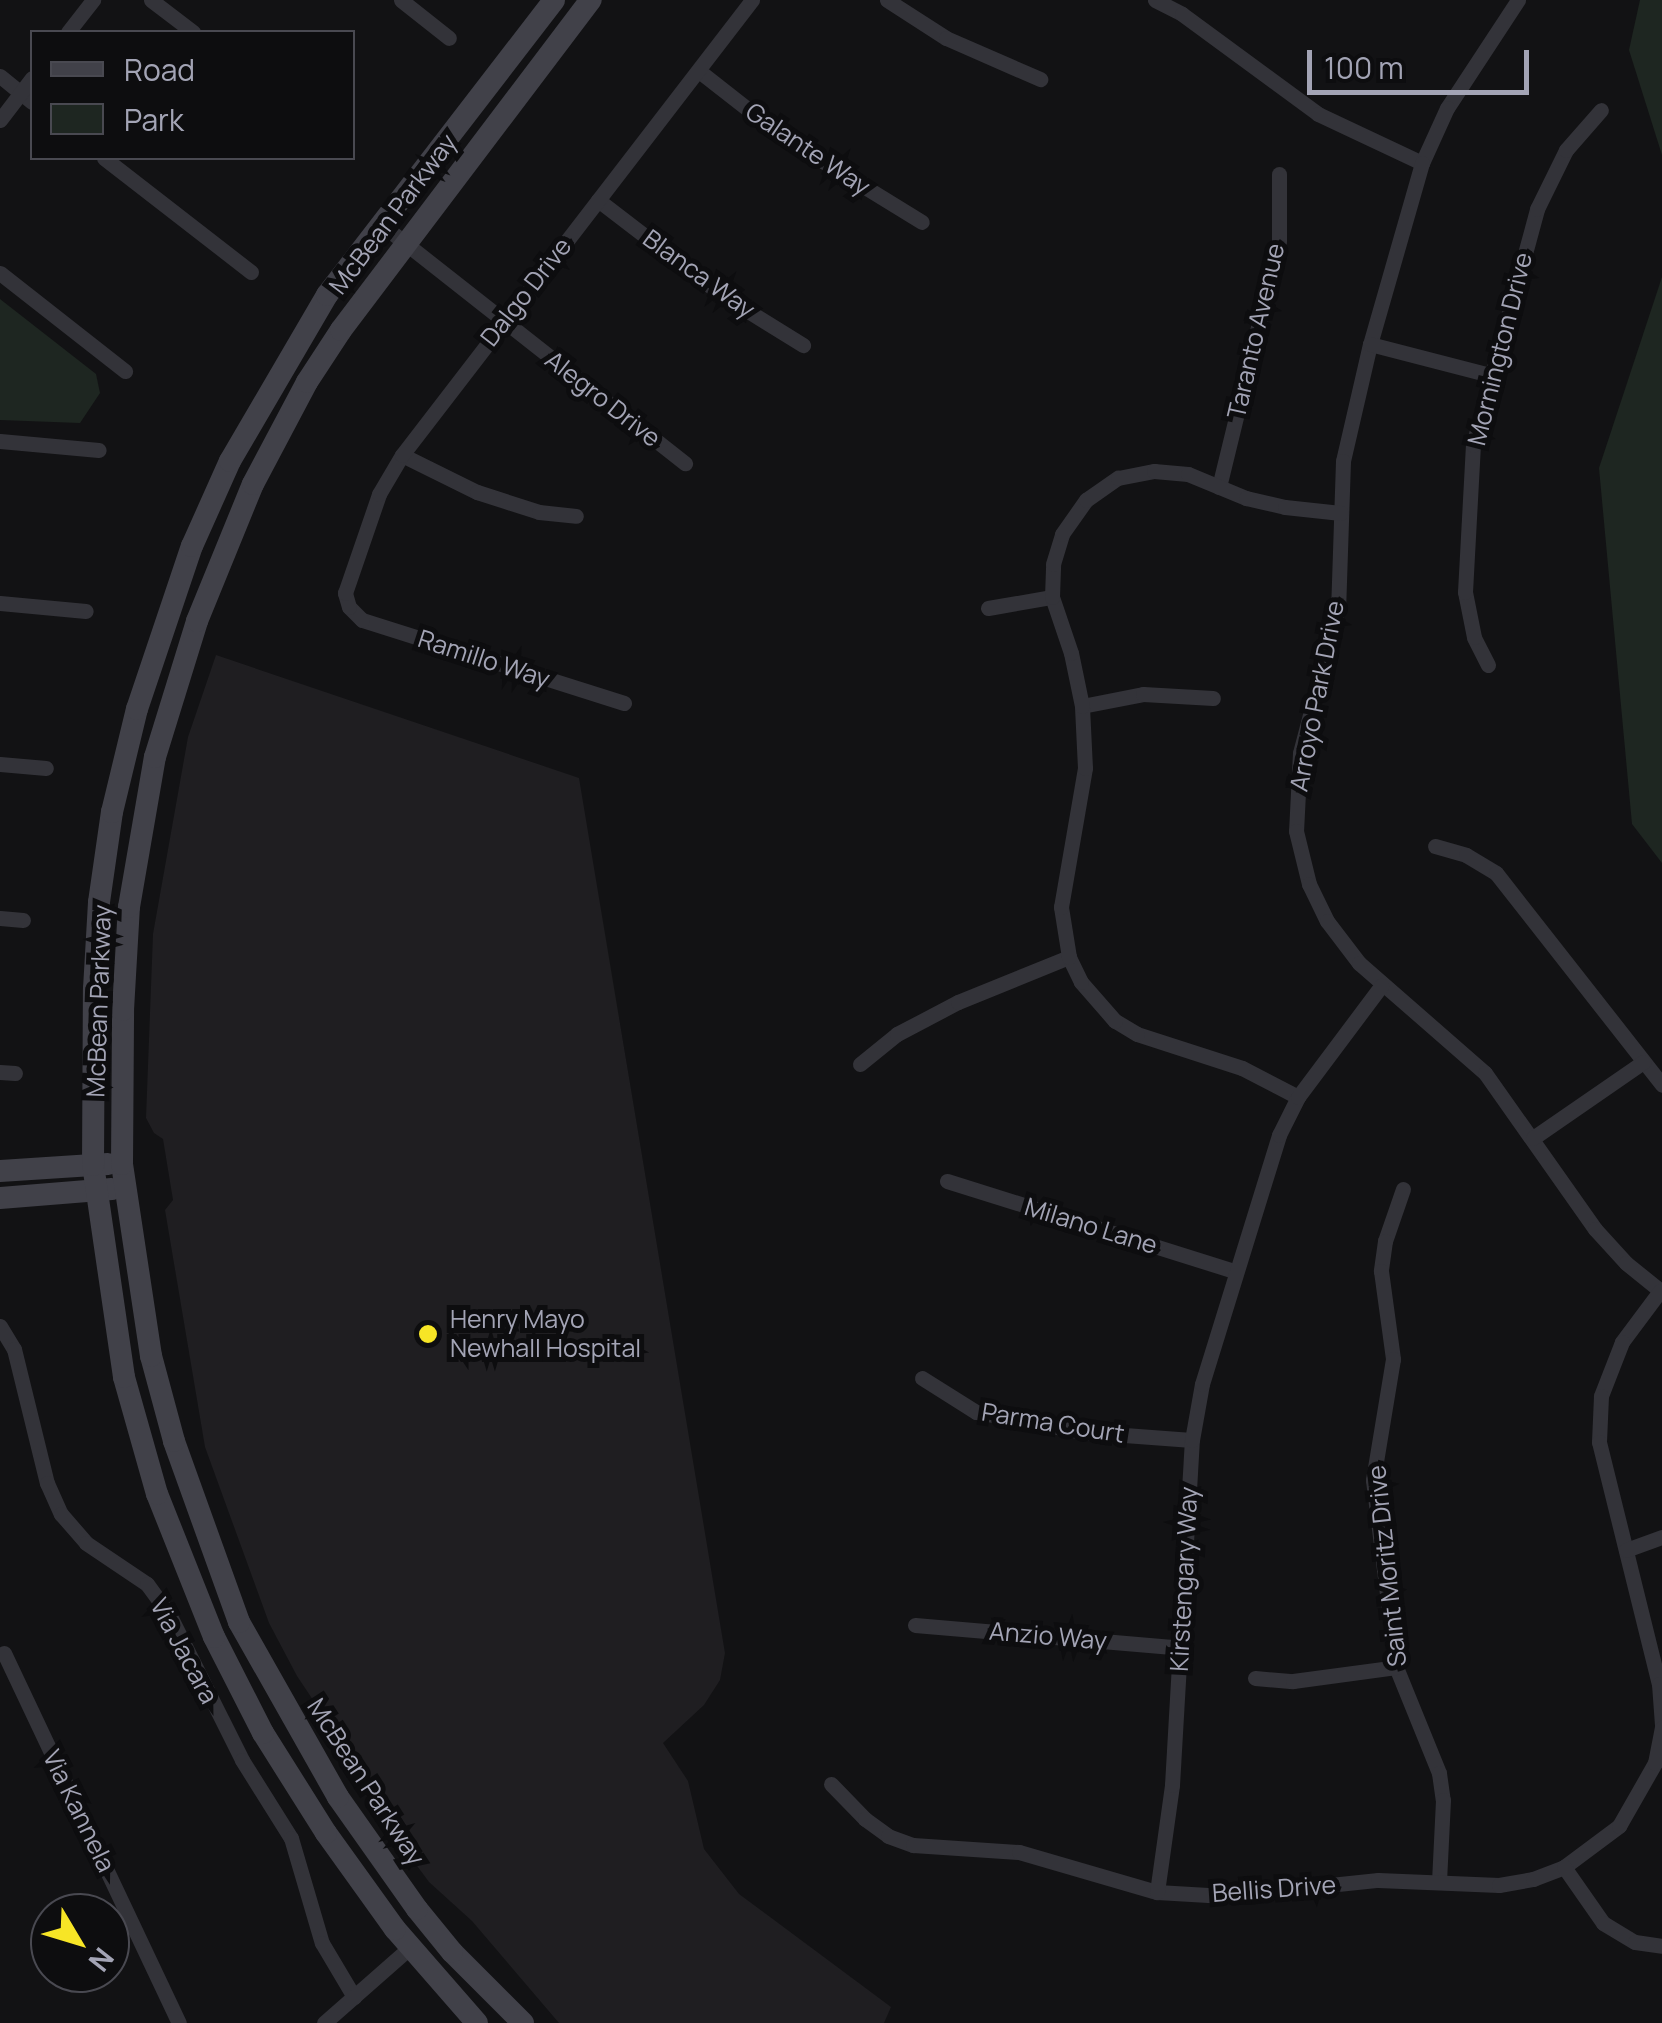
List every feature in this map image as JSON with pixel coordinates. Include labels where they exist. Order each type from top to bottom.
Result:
[{"type":"main road","name":"McBean Parkway","points":[[477,2023],[410,1948],[326,1834],[263,1734],[214,1637],[157,1494],[124,1377],[96,1190],[94,989],[99,902],[112,812],[137,709],[185,564],[230,461],[327,296],[554,0]]},
{"type":"main road","name":"McBean Parkway","points":[[522,2023],[424,1918],[338,1797],[239,1622],[174,1440],[151,1356],[122,1164],[129,907],[155,757],[197,621],[253,484],[307,382],[404,242],[591,0]]},
{"type":"main road","points":[[137,709],[140,734],[155,757]]},
{"type":"main road","points":[[0,1170],[122,1164]]},
{"type":"main road","points":[[0,1198],[125,1188]]},
{"type":"street","points":[[70,30],[93,0]]},
{"type":"street","points":[[151,0],[190,30]]},
{"type":"street","points":[[401,0],[449,38]]},
{"type":"street","name":"Dalgo Drive","points":[[349,607],[346,593],[379,494],[402,455],[752,0]]},
{"type":"street","points":[[887,0],[946,38],[1040,80]]},
{"type":"street","points":[[1155,0],[1182,14],[1318,114],[1422,163]]},
{"type":"street","name":"Arroyo Park Drive","points":[[1518,0],[1447,108],[1422,163],[1370,344],[1343,461],[1338,608],[1300,753],[1296,831],[1309,884],[1326,922],[1381,986],[1485,1073],[1596,1229],[1626,1263],[1661,1291]]},
{"type":"street","name":"Galante Way","points":[[699,71],[782,136],[922,222]]},
{"type":"street","points":[[0,76],[27,97],[0,120]]},
{"type":"street","name":"Mornington Drive","points":[[1488,664],[1474,637],[1465,592],[1473,445],[1537,209],[1566,150],[1601,110]]},
{"type":"street","points":[[107,160],[251,272]]},
{"type":"street","name":"Taranto Avenue","points":[[1219,486],[1280,241],[1279,174]]},
{"type":"street","name":"Blanca Way","points":[[598,200],[719,292],[803,345]]},
{"type":"street","name":"Alegro Drive","points":[[381,224],[685,463]]},
{"type":"street","points":[[0,272],[125,371]]},
{"type":"street","points":[[1370,344],[1490,375]]},
{"type":"street","points":[[0,441],[99,450]]},
{"type":"street","points":[[402,455],[477,492],[539,512],[576,516]]},
{"type":"street","points":[[1298,1097],[1232,1064],[1151,1039],[1115,1021],[1081,982],[1069,958],[1061,907],[1085,768],[1082,706],[1071,653],[1052,597],[1052,564],[1062,534],[1086,500],[1118,478],[1154,471],[1188,474],[1285,508],[1341,513]]},
{"type":"street","points":[[988,608],[1052,597]]},
{"type":"street","points":[[0,603],[86,611]]},
{"type":"street","name":"Ramillo Way","points":[[349,607],[362,620],[624,703]]},
{"type":"street","points":[[1082,706],[1144,694],[1213,698]]},
{"type":"street","points":[[0,764],[46,768]]},
{"type":"street","points":[[1435,846],[1466,855],[1496,873],[1662,1086]]},
{"type":"street","points":[[0,918],[23,920]]},
{"type":"street","points":[[860,1064],[898,1034],[958,1002],[1069,958]]},
{"type":"street","name":"Kirstengary Way","points":[[1157,1892],[1172,1786],[1192,1440],[1211,1347],[1279,1135],[1298,1097],[1381,986]]},
{"type":"street","points":[[1534,1138],[1643,1062]]},
{"type":"street","name":"Milano Lane","points":[[947,1180],[1235,1271]]},
{"type":"street","name":"Saint Moritz Drive","points":[[1403,1188],[1384,1242],[1381,1271],[1393,1359],[1373,1480],[1396,1667],[1439,1773],[1443,1800],[1439,1880]]},
{"type":"street","name":"Bellis Drive","points":[[831,1784],[865,1819],[888,1836],[913,1845],[1019,1852],[1157,1892],[1225,1896],[1378,1880],[1500,1885],[1533,1880],[1564,1867],[1619,1826],[1655,1763],[1662,1726],[1659,1684],[1599,1442],[1601,1396],[1622,1342],[1661,1291]]},
{"type":"street","name":"Via Jacara","points":[[0,1326],[14,1349],[47,1483],[62,1514],[86,1544],[147,1584],[169,1614],[242,1760],[291,1838],[322,1943],[354,1997]]},
{"type":"street","name":"Parma Court","points":[[922,1378],[976,1412],[1084,1432],[1192,1440]]},
{"type":"street","points":[[1626,1550],[1662,1537]]},
{"type":"street","name":"Anzio Way","points":[[915,1624],[1180,1648]]},
{"type":"street","name":"Via Kannela","points":[[4,1653],[179,2023]]},
{"type":"street","points":[[1256,1678],[1293,1681],[1396,1667]]},
{"type":"street","points":[[1564,1867],[1603,1923],[1635,1942],[1662,1946]]},
{"type":"street","points":[[324,2023],[410,1948]]},
{"type":"shaded area","name":"Henry Mayo Newhall Hospital","points":[[216,655],[579,778],[725,1653],[720,1680],[704,1705],[663,1743],[688,1781],[704,1849],[739,1894],[891,2007],[884,2023],[559,2023],[472,1921],[429,1882],[395,1836],[363,1775],[297,1676],[269,1623],[205,1447],[165,1210],[173,1200],[163,1139],[154,1133],[146,1118],[153,934],[188,737]]},
{"type":"green space","points":[[1640,0],[1662,0],[1662,155],[1629,50]]},
{"type":"green space","points":[[1662,277],[1662,863],[1632,824],[1599,468]]},
{"type":"green space","points":[[0,299],[96,374],[100,393],[80,423],[0,420]]},
{"type":"place","name":"Henry Mayo Newhall Hospital","points":[[428,1334]]}]
